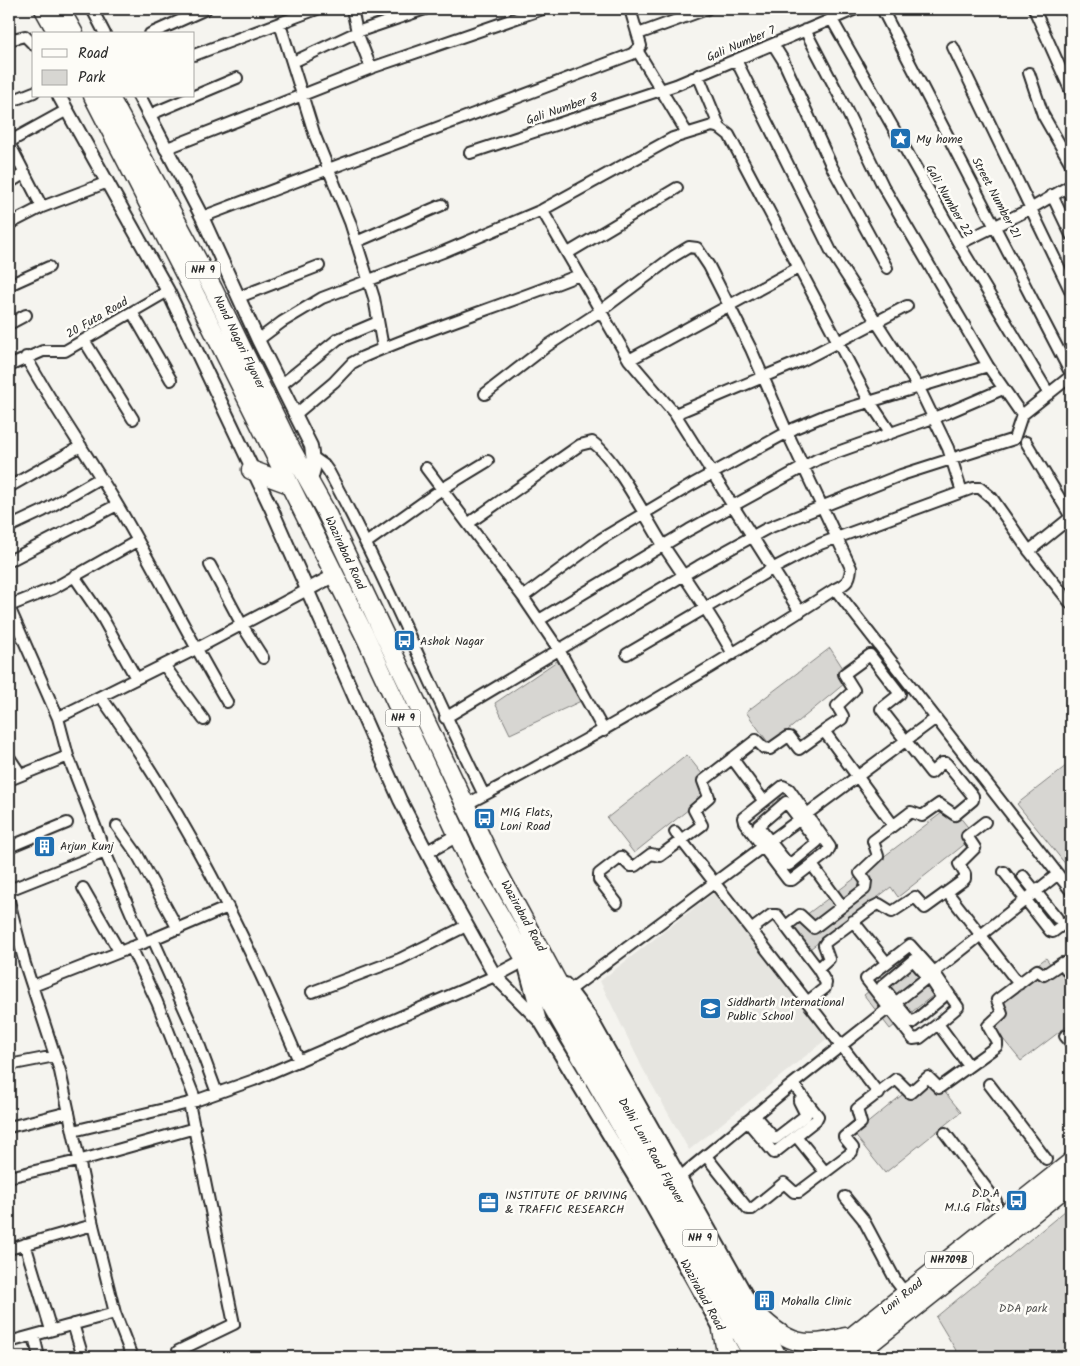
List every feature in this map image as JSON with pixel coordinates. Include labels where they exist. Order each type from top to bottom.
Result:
[{"type":"highway","points":[[44,9],[57,32]]},
{"type":"highway","points":[[60,9],[73,32]]},
{"type":"highway","name":"Nand Nagari Flyover","points":[[94,98],[289,484]]},
{"type":"highway","name":"Nand Nagari Flyover","points":[[110,98],[213,288],[290,447],[310,484]]},
{"type":"highway","points":[[251,470],[289,484]]},
{"type":"highway","name":"Wazirabad Road","points":[[289,484],[335,575],[475,872],[526,951]]},
{"type":"highway","name":"Wazirabad Road","points":[[310,484],[465,804],[526,951]]},
{"type":"highway","name":"Delhi Loni Road Flyover","points":[[526,951],[565,1004],[770,1357]]},
{"type":"highway","name":"Delhi Loni Road Flyover","points":[[565,1004],[754,1357]]},
{"type":"highway","name":"Loni Road","points":[[854,1357],[861,1345],[906,1294],[1071,1162]]},
{"type":"highway","name":"Loni Road","points":[[826,1357],[861,1345],[1071,1183]]},
{"type":"highway","points":[[758,1315],[776,1333],[802,1342],[861,1345]]},
{"type":"highway","points":[[722,1330],[727,1357]]},
{"type":"street","points":[[154,32],[206,9]]},
{"type":"street","points":[[195,55],[317,9]]},
{"type":"street","points":[[352,9],[357,32],[371,68]]},
{"type":"street","points":[[293,62],[357,32],[425,9]]},
{"type":"street","points":[[165,148],[371,68],[543,9]]},
{"type":"street","points":[[202,217],[632,54],[641,46],[630,9]]},
{"type":"street","points":[[638,34],[707,9]]},
{"type":"street","name":"Gali Number 7","points":[[663,89],[856,9]]},
{"type":"street","name":"Street Number 21","points":[[882,9],[996,226],[1071,375]]},
{"type":"street","points":[[1034,9],[1070,88]]},
{"type":"street","points":[[94,10],[104,32]]},
{"type":"street","name":"Gali Number 22","points":[[831,18],[959,244],[1049,394]]},
{"type":"street","points":[[280,24],[315,136],[356,242],[368,281],[383,348]]},
{"type":"street","points":[[805,30],[883,186],[988,366],[1022,415]]},
{"type":"street","points":[[9,40],[25,36],[32,43]]},
{"type":"street","points":[[773,44],[783,60],[832,167],[887,268]]},
{"type":"street","points":[[953,47],[1071,292]]},
{"type":"street","points":[[637,50],[663,89],[688,133]]},
{"type":"street","points":[[736,60],[828,245],[875,323],[919,388],[948,448],[962,492]]},
{"type":"street","points":[[1028,73],[1043,115],[1071,164]]},
{"type":"street","points":[[698,75],[720,128]]},
{"type":"street","points":[[195,96],[237,78]]},
{"type":"street","name":"Gali Number 8","points":[[470,153],[663,89]]},
{"type":"street","points":[[9,102],[32,93]]},
{"type":"street","points":[[60,98],[168,291],[307,590],[365,723],[426,852],[495,976],[540,1022]]},
{"type":"street","points":[[141,98],[202,217],[258,340],[296,414],[314,458],[314,469],[310,484]]},
{"type":"street","points":[[149,115],[189,98]]},
{"type":"street","points":[[42,207],[9,142],[67,110]]},
{"type":"street","points":[[258,340],[282,322],[322,298],[542,210],[673,138],[712,126],[720,128],[729,135],[870,402],[890,432]]},
{"type":"street","points":[[9,182],[25,173]]},
{"type":"street","points":[[9,224],[42,207],[108,182]]},
{"type":"street","points":[[959,244],[1032,208],[1071,185]]},
{"type":"street","points":[[568,253],[677,188]]},
{"type":"street","points":[[1052,195],[1071,235]]},
{"type":"street","points":[[356,242],[442,205]]},
{"type":"street","points":[[542,210],[568,253],[599,312],[629,360],[674,414],[800,612]]},
{"type":"street","points":[[465,804],[604,732],[733,654],[844,585],[850,578],[851,568],[728,304],[709,266],[697,248],[693,246],[674,256],[599,312],[547,346],[485,394]]},
{"type":"street","points":[[9,286],[49,266]]},
{"type":"street","points":[[239,297],[319,266]]},
{"type":"street","points":[[629,360],[728,304],[798,268]]},
{"type":"street","points":[[296,414],[334,382],[352,363],[383,348],[441,325],[500,306],[579,275]]},
{"type":"street","name":"20 Futa Road","points":[[9,366],[43,351],[65,351],[168,291]]},
{"type":"street","points":[[674,414],[801,361],[908,306]]},
{"type":"street","points":[[132,312],[171,380]]},
{"type":"street","points":[[9,324],[26,316]]},
{"type":"street","points":[[281,385],[338,339],[378,322]]},
{"type":"street","points":[[84,340],[133,419]]},
{"type":"street","points":[[26,357],[45,392],[118,505],[196,649],[228,702]]},
{"type":"street","points":[[523,597],[601,539],[787,432],[826,415],[988,366]]},
{"type":"street","points":[[446,718],[684,574],[752,536],[822,506],[950,458],[1014,438],[1022,415],[1071,375]]},
{"type":"street","points":[[539,620],[663,545],[818,459],[1003,389]]},
{"type":"street","points":[[469,524],[580,445],[592,442],[599,446],[663,545],[707,608],[733,654]]},
{"type":"street","points":[[1026,442],[1071,518],[1029,551]]},
{"type":"street","points":[[9,487],[81,446]]},
{"type":"street","points":[[314,458],[324,464],[329,472],[366,543],[446,718],[484,795]]},
{"type":"street","points":[[366,543],[442,489],[488,461]]},
{"type":"street","points":[[426,468],[539,620],[559,650],[604,732]]},
{"type":"street","points":[[9,527],[43,511],[100,478]]},
{"type":"street","points":[[627,654],[772,569],[836,537],[962,492],[980,488],[986,491],[1029,551],[1071,604]]},
{"type":"street","points":[[9,560],[118,505]]},
{"type":"street","points":[[137,541],[54,588],[9,606],[58,718],[68,756],[105,852],[193,1028],[217,1093]]},
{"type":"street","points":[[210,565],[242,625],[263,658]]},
{"type":"street","points":[[58,718],[80,705],[101,697],[196,649],[335,575]]},
{"type":"street","points":[[74,576],[102,617],[136,678]]},
{"type":"street","points":[[835,589],[1071,891]]},
{"type":"street","points":[[618,903],[600,880],[599,874],[620,857],[630,866],[635,866],[651,854],[660,856],[702,825],[694,810],[709,796],[703,781],[756,740],[764,748],[770,749],[787,737],[790,737],[800,749],[842,719],[843,716],[837,706],[854,690],[844,674],[870,655],[899,693],[881,709],[931,773],[942,763],[946,763],[973,796],[973,800],[955,816],[939,804],[922,816],[911,812],[873,841],[878,856],[860,873],[866,881],[865,888],[814,928],[800,915],[786,926]]},
{"type":"street","points":[[164,665],[204,720]]},
{"type":"street","points":[[101,697],[167,795],[228,907],[267,986],[299,1061]]},
{"type":"street","points":[[565,1004],[714,883],[936,718]]},
{"type":"street","points":[[824,731],[893,826]]},
{"type":"street","points":[[9,780],[68,756]]},
{"type":"street","points":[[9,757],[21,775]]},
{"type":"street","points":[[732,758],[763,800]]},
{"type":"street","points":[[783,786],[786,786],[817,842],[791,864],[786,864],[744,822],[743,818],[763,800],[783,786]]},
{"type":"street","points":[[785,803],[788,803],[804,816],[830,847],[827,853],[812,865],[792,880],[788,880],[766,844],[758,824],[785,803]]},
{"type":"street","points":[[818,969],[829,959],[824,945],[826,942],[879,904],[892,912],[915,897],[925,908],[966,877],[959,864],[975,848],[967,836],[985,822]]},
{"type":"street","points":[[9,847],[67,824]]},
{"type":"street","points":[[117,826],[137,854],[178,930]]},
{"type":"street","points":[[675,832],[879,1094]]},
{"type":"street","points":[[426,852],[458,835]]},
{"type":"street","points":[[9,890],[105,852]]},
{"type":"street","points":[[812,865],[842,906]]},
{"type":"street","points":[[1004,872],[1050,931],[1053,932],[1069,920]]},
{"type":"street","points":[[680,1176],[841,1045],[1058,874]]},
{"type":"street","points":[[1023,876],[1057,918]]},
{"type":"street","points":[[83,888],[120,951]]},
{"type":"street","points":[[947,892],[1019,984]]},
{"type":"street","points":[[9,901],[12,932],[33,986],[60,1071],[93,1225],[116,1313],[132,1357]]},
{"type":"street","points":[[33,986],[178,930],[228,907]]},
{"type":"street","points":[[751,930],[775,914],[786,926],[826,983],[825,988],[807,1002]]},
{"type":"street","points":[[853,922],[886,962]]},
{"type":"street","points":[[312,992],[400,959],[466,926]]},
{"type":"street","points":[[910,945],[931,975],[958,1007],[956,1011],[920,1038],[913,1039],[891,1006],[866,979],[886,962],[910,945]]},
{"type":"street","points":[[131,947],[158,1002],[192,1102],[195,1128],[234,1324],[178,1351],[180,1357]]},
{"type":"street","points":[[73,1131],[192,1102],[299,1061],[495,976],[526,951]]},
{"type":"street","name":"Wazirabad Road","points":[[526,951],[565,1004],[590,1017],[781,1357]]},
{"type":"street","name":"Wazirabad Road","points":[[526,951],[540,1022],[647,1198],[736,1357]]},
{"type":"street","points":[[914,960],[931,975],[942,1000],[913,1023],[891,1006],[882,986],[914,960]]},
{"type":"street","points":[[706,1156],[749,1210],[784,1184],[796,1193],[852,1152],[853,1148],[844,1136],[861,1123],[857,1109],[896,1080],[910,1093],[928,1077],[939,1088],[997,1046],[997,1042],[988,1026],[1002,1013],[997,1000],[1037,970],[1044,975],[1062,963],[1071,976]]},
{"type":"street","points":[[938,1024],[969,1066]]},
{"type":"street","points":[[9,1065],[55,1056]]},
{"type":"street","points":[[989,1084],[1046,1159]]},
{"type":"street","points":[[751,1118],[775,1138],[806,1115],[791,1085]]},
{"type":"street","points":[[751,1118],[772,1152],[796,1136],[818,1116],[791,1085]]},
{"type":"street","points":[[9,1128],[69,1112]]},
{"type":"street","points":[[9,1177],[78,1161],[195,1128]]},
{"type":"street","points":[[945,1133],[996,1201]]},
{"type":"street","points":[[796,1136],[825,1172]]},
{"type":"street","points":[[845,1197],[863,1219],[896,1281],[906,1294]]},
{"type":"street","points":[[9,1249],[93,1225]]},
{"type":"street","points":[[26,1244],[51,1330]]},
{"type":"street","points":[[9,1342],[116,1313]]},
{"type":"street","points":[[73,1324],[83,1357]]},
{"type":"street","points":[[34,1336],[39,1357]]},
{"type":"shaded area","name":"Siddharth International Public School","points":[[719,889],[829,1037],[689,1150],[643,1069],[600,981]]},
{"type":"green space","points":[[830,648],[850,679],[770,745],[746,712]]},
{"type":"green space","points":[[557,661],[581,701],[510,734],[495,703]]},
{"type":"green space","points":[[687,755],[714,789],[634,853],[607,818]]},
{"type":"green space","points":[[1071,762],[1071,871],[1017,804]]},
{"type":"green space","points":[[951,806],[975,836],[898,897],[891,887],[802,955],[781,927],[802,918]]},
{"type":"green space","points":[[904,944],[940,990],[890,1029],[864,995],[878,984],[869,972]]},
{"type":"green space","points":[[1068,953],[1071,957],[1071,1023],[1021,1061],[990,1023],[1008,1009],[997,995],[1046,958],[1051,965]]},
{"type":"green space","points":[[929,1073],[961,1112],[885,1173],[854,1134]]},
{"type":"green space","name":"DDA park","points":[[1071,1206],[1071,1357],[960,1357],[936,1317]]},
{"type":"place","name":"My home","points":[[900,139]]},
{"type":"place","name":"Ashok Nagar","points":[[404,641]]},
{"type":"place","name":"MIG Flats, Loni Road","points":[[484,819]]},
{"type":"place","name":"Arjun Kunj","points":[[44,846]]},
{"type":"place","name":"Siddharth International Public School","points":[[711,1009]]},
{"type":"place","name":"D.D.A M.I.G Flats","points":[[1016,1200]]},
{"type":"place","name":"INSTITUTE OF DRIVING & TRAFFIC RESEARCH","points":[[489,1202]]},
{"type":"place","name":"Mohalla Clinic","points":[[765,1301]]}]
